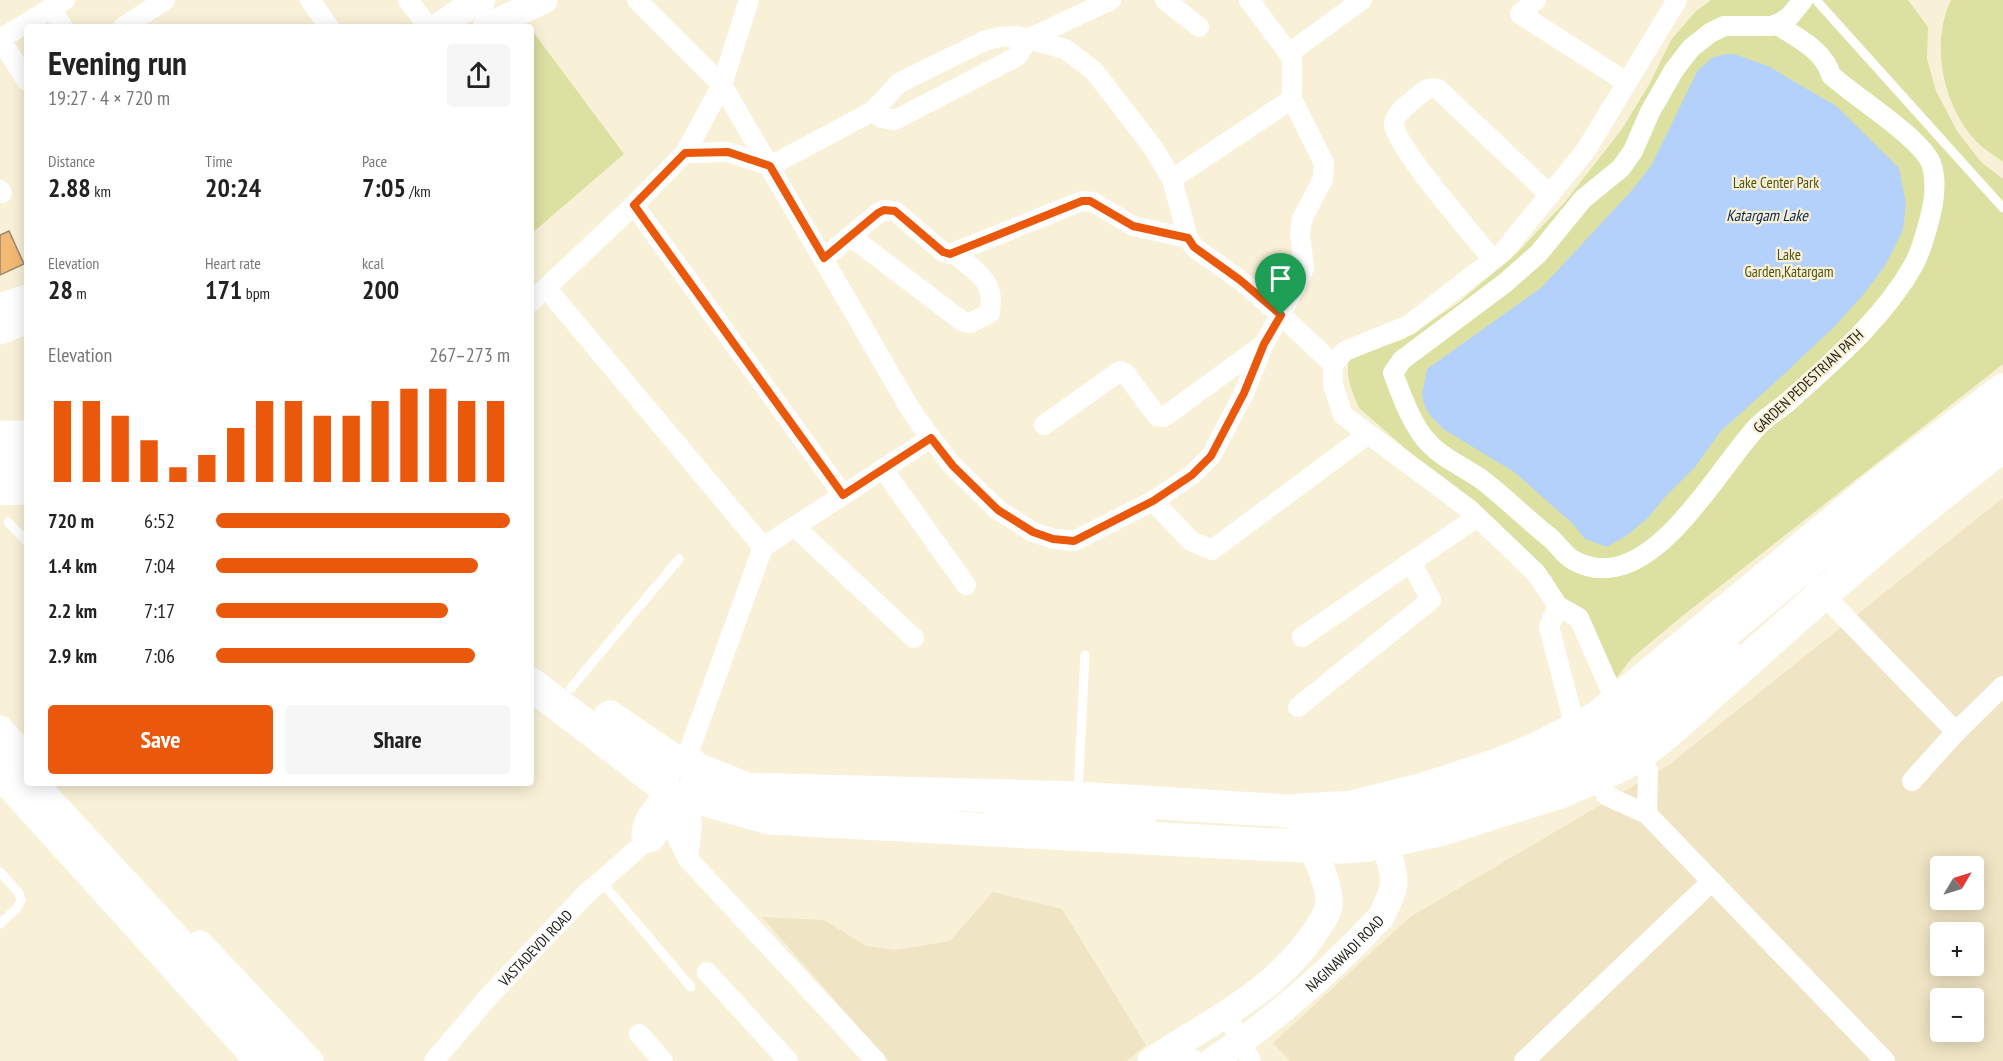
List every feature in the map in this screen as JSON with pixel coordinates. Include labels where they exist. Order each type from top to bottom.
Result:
[{"type":"highway","points":[[0,328],[24,318]]},
{"type":"highway","points":[[534,686],[678,780],[742,799],[1078,798],[1301,827],[1342,847],[1424,789],[1534,750],[1586,755],[1622,765],[1629,729],[1881,483],[2003,390]]},
{"type":"highway","points":[[0,437],[24,437]]},
{"type":"highway","points":[[1378,822],[1443,829],[1560,792],[1586,755],[1597,718],[1629,729],[1669,731],[1818,590],[2003,446]]},
{"type":"highway","points":[[0,448],[24,448]]},
{"type":"highway","points":[[0,461],[24,462]]},
{"type":"highway","points":[[0,489],[24,488]]},
{"type":"highway","points":[[534,661],[629,732],[678,780]]},
{"type":"highway","points":[[34,786],[286,1061]]},
{"type":"highway","points":[[742,799],[769,818],[1301,827]]},
{"type":"main road","points":[[492,24],[544,0]]},
{"type":"main road","points":[[0,307],[24,299]]},
{"type":"main road","points":[[0,345],[24,335]]},
{"type":"main road","points":[[1629,729],[1874,511],[1941,469],[2003,423]]},
{"type":"main road","points":[[1818,590],[1941,469]]},
{"type":"main road","points":[[0,729],[17,768]]},
{"type":"main road","points":[[32,786],[258,1061]]},
{"type":"main road","points":[[52,786],[310,1061]]},
{"type":"main road","points":[[742,799],[780,808],[1022,820],[1035,813],[1301,827]]},
{"type":"main road","name":"NAGINAWADI ROAD","points":[[1212,1061],[1246,1052],[1280,1013],[1381,917],[1391,897],[1394,880],[1378,822]]},
{"type":"main road","name":"NAGINAWADI ROAD","points":[[1160,1055],[1244,1003],[1288,966],[1310,941],[1327,914],[1330,901],[1326,883],[1301,827]]},
{"type":"street","points":[[128,24],[165,0]]},
{"type":"street","points":[[310,0],[327,24]]},
{"type":"street","points":[[408,0],[426,24]]},
{"type":"street","points":[[637,0],[722,85],[912,412],[953,466],[998,510],[1033,532],[1053,539],[1074,541],[1153,501],[1192,475],[1211,456],[1244,393],[1264,344],[1304,268],[1300,234],[1302,219],[1323,179],[1325,170],[1292,99],[1292,51],[1362,0]]},
{"type":"street","points":[[534,299],[634,205],[685,153],[722,85],[749,0]]},
{"type":"street","points":[[873,111],[882,118],[895,120],[1016,57],[1030,38],[1111,0]]},
{"type":"street","points":[[1166,0],[1199,27]]},
{"type":"street","points":[[1249,0],[1292,58]]},
{"type":"street","points":[[1536,0],[1520,14],[1626,82]]},
{"type":"street","points":[[1647,814],[1648,771],[1579,618],[1558,606],[1536,573],[1477,517],[1342,415],[1333,385],[1333,364],[1345,351],[1409,325],[1504,251],[1586,150],[1677,0]]},
{"type":"street","points":[[1776,24],[1790,16],[1803,0]]},
{"type":"street","points":[[25,24],[58,4],[62,24]]},
{"type":"street","name":"GARDEN PEDESTRIAN PATH","points":[[1776,24],[1822,56],[1828,64],[1831,75],[1903,132],[1932,165],[1933,200],[1923,240],[1914,264],[1900,288],[1854,342],[1758,425],[1707,491],[1658,544],[1634,562],[1597,570],[1571,560],[1555,542],[1510,501],[1478,477],[1445,457],[1423,437],[1410,415],[1393,373],[1402,360],[1538,254],[1583,199],[1622,168],[1634,151],[1650,112],[1674,70],[1691,48],[1710,33],[1724,26],[1776,24]]},
{"type":"street","points":[[24,25],[0,39],[24,76]]},
{"type":"street","points":[[685,153],[728,152],[770,166],[873,111],[899,83],[984,41],[1000,37],[1030,38],[1065,49],[1094,71],[1152,146],[1172,179],[1188,238],[1194,247],[1240,280],[1333,364]]},
{"type":"street","points":[[1493,260],[1415,164],[1397,135],[1394,124],[1396,117],[1423,91],[1430,88],[1438,89],[1550,195]]},
{"type":"street","points":[[1172,179],[1292,99]]},
{"type":"street","points":[[824,258],[878,213],[889,210],[895,211],[943,252],[950,254],[1086,201],[1094,202],[1133,226],[1188,238]]},
{"type":"street","points":[[634,205],[843,495]]},
{"type":"street","points":[[850,236],[962,321],[970,323],[990,314],[991,295],[982,278],[954,253]]},
{"type":"street","points":[[547,288],[763,547],[931,438]]},
{"type":"street","points":[[1044,425],[1120,371],[1125,373],[1157,416],[1164,417],[1264,344]]},
{"type":"street","points":[[1153,501],[1191,541],[1212,550],[1368,434]]},
{"type":"street","points":[[883,469],[966,585]]},
{"type":"street","points":[[1302,637],[1477,517]]},
{"type":"street","points":[[795,526],[914,638]]},
{"type":"street","name":"VASTADEVDI ROAD","points":[[434,1061],[490,995],[586,894],[643,844],[654,841],[660,833],[763,547]]},
{"type":"street","points":[[1298,707],[1431,600],[1411,562]]},
{"type":"street","points":[[1818,590],[1956,732]]},
{"type":"street","points":[[1558,606],[1549,627],[1586,755],[1607,795],[1647,814],[1885,1061]]},
{"type":"street","points":[[1912,782],[1956,732],[2003,686]]},
{"type":"street","points":[[678,780],[692,824],[687,859],[876,1061]]},
{"type":"street","points":[[1524,1061],[1712,881]]},
{"type":"street","points":[[707,972],[788,1061]]},
{"type":"street","points":[[1226,1014],[1246,1052]]},
{"type":"street","points":[[639,1034],[663,1061]]},
{"type":"street","points":[[1160,1055],[1196,1061]]},
{"type":"lane","points":[[1816,0],[2003,208]]},
{"type":"lane","points":[[8,522],[24,539]]},
{"type":"lane","points":[[570,688],[679,559]]},
{"type":"lane","points":[[1078,798],[1085,655]]},
{"type":"lane","points":[[0,872],[19,893],[21,900],[17,908],[0,924]]},
{"type":"lane","points":[[601,881],[691,987]]},
{"type":"shaded area","points":[[2003,498],[2003,1061],[1290,1061],[1273,1043],[1410,917],[1670,764]]},
{"type":"shaded area","points":[[993,892],[1062,909],[1146,1045],[1127,1061],[888,1061],[762,917],[824,920],[866,946],[896,950],[950,941]]},
{"type":"green space","name":"Lake Garden,Katargam","points":[[1711,0],[1908,0],[1928,27],[1927,59],[1936,91],[1957,131],[1981,162],[2003,179],[2003,364],[1681,617],[1632,658],[1617,677],[1604,683],[1551,576],[1359,408],[1349,378],[1349,359],[1404,339],[1458,303],[1517,253],[1565,202],[1622,129],[1650,83],[1671,40],[1695,12]]},
{"type":"green space","points":[[1951,0],[2003,0],[2003,162],[1974,139],[1954,108],[1948,91],[1943,72],[1941,35]]},
{"type":"green space","points":[[534,33],[624,154],[534,231]]},
{"type":"water","name":"Katargam Lake","points":[[1727,54],[1737,55],[1768,66],[1836,106],[1899,168],[1906,204],[1903,230],[1885,266],[1837,324],[1721,431],[1695,467],[1647,519],[1626,536],[1607,547],[1585,539],[1572,523],[1514,472],[1443,429],[1428,413],[1424,404],[1422,394],[1427,369],[1542,287],[1633,189],[1651,166],[1698,70],[1713,57]]},
{"type":"building","points":[[9,231],[24,264],[0,275],[0,235]]},
{"type":"route","points":[[728,152],[770,166],[824,258],[884,210],[895,211],[943,252],[950,254],[1082,201],[1090,201],[1125,223],[1188,238],[1194,247],[1240,280],[1281,315],[1264,344],[1244,393],[1211,456],[1192,475],[1153,501],[1074,541],[1053,539],[1033,532],[998,510],[953,466],[931,438],[843,495],[634,205],[685,153],[728,152]]},
{"type":"park label","name":"Lake Center Park","points":[[1776,182]]}]
